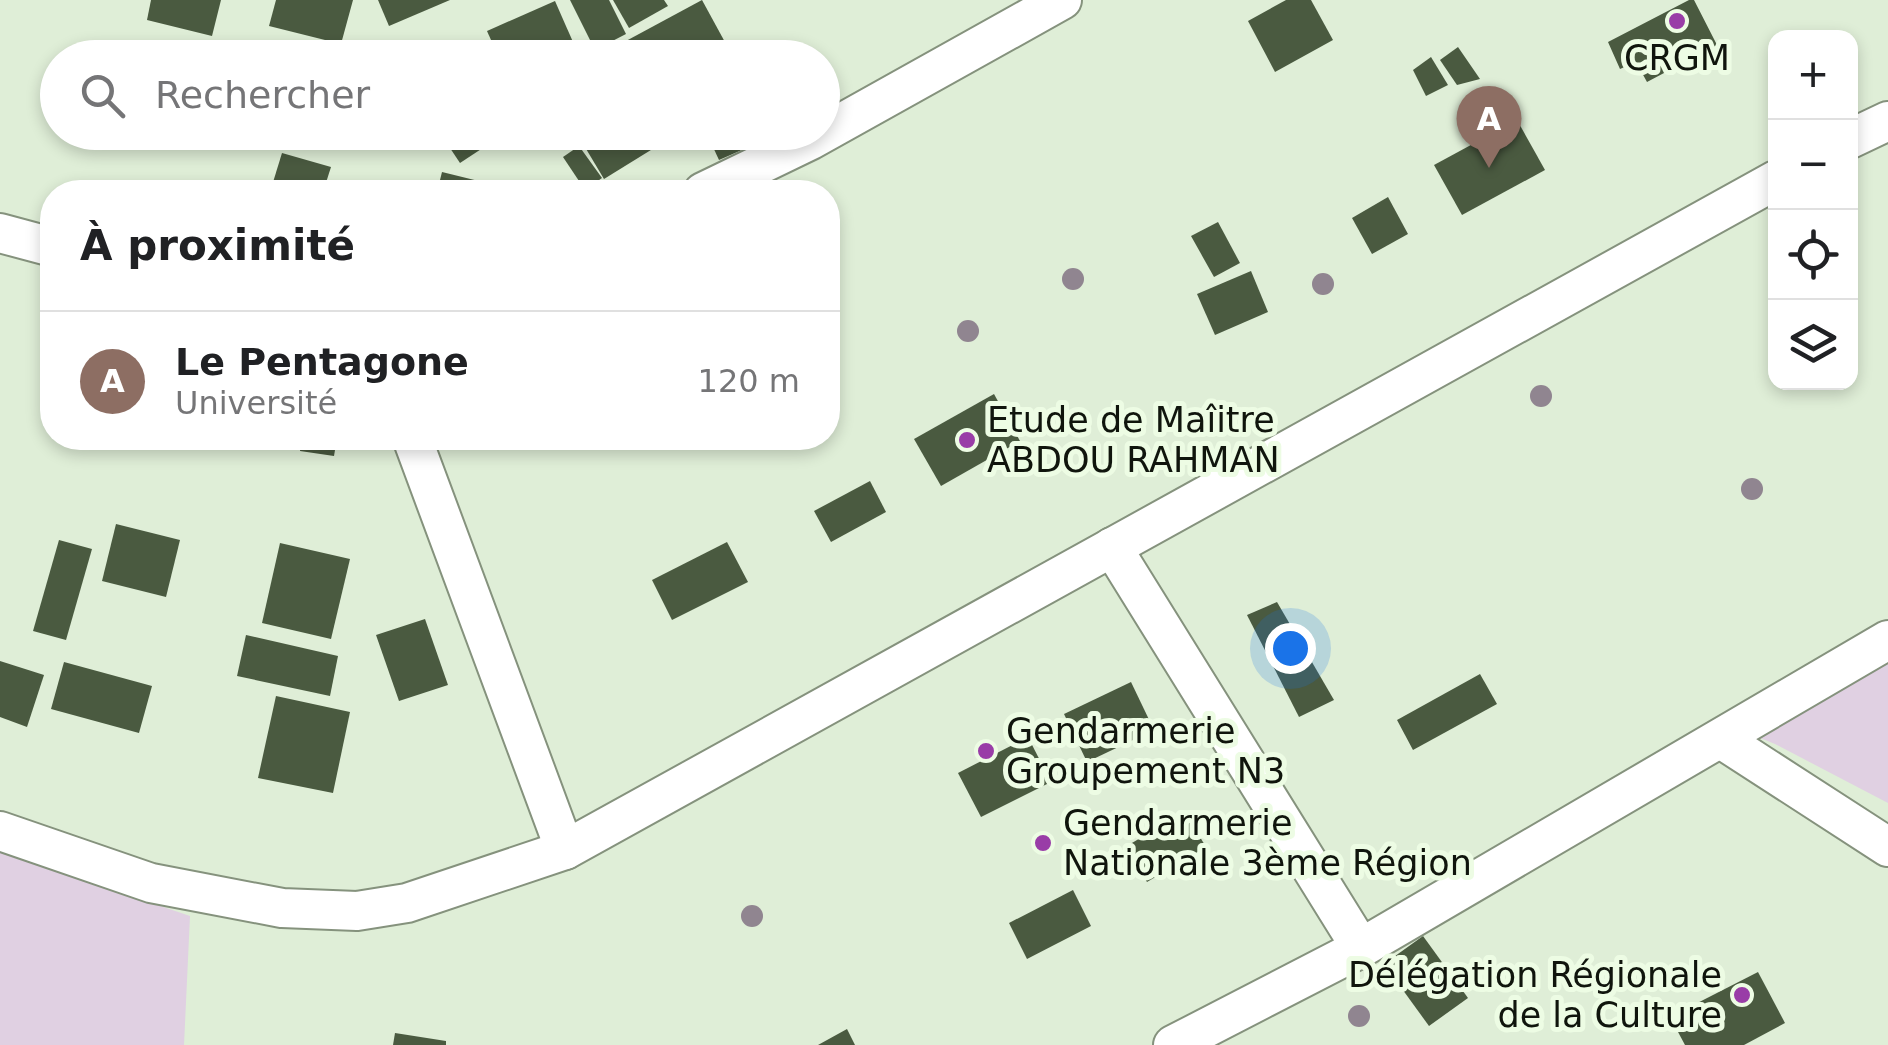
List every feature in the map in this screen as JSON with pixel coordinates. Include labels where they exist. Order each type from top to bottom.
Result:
[{"type":"street","points":[[840,123],[1062,0]]},
{"type":"street","points":[[1858,135],[1888,121]]},
{"type":"street","points":[[728,180],[789,150]]},
{"type":"street","points":[[0,831],[150,884],[282,908],[356,911],[438,894],[565,850],[1768,184]]},
{"type":"street","points":[[0,233],[40,245]]},
{"type":"street","points":[[416,450],[565,850]]},
{"type":"street","points":[[1112,547],[1360,948]]},
{"type":"street","points":[[1173,1045],[1360,948],[1888,640]]},
{"type":"street","points":[[1721,739],[1888,847]]},
{"type":"shaded area","points":[[1888,633],[1888,803],[1775,744],[1728,725]]},
{"type":"shaded area","points":[[0,852],[190,916],[184,1045],[0,1045]]},
{"type":"building","points":[[151,0],[221,0],[212,36],[147,20]]},
{"type":"building","points":[[276,0],[353,0],[342,40],[325,40],[269,26]]},
{"type":"building","points":[[378,0],[450,0],[389,26]]},
{"type":"building","points":[[570,0],[609,0],[626,34],[614,40],[590,40]]},
{"type":"building","points":[[613,0],[664,0],[668,6],[629,28]]},
{"type":"building","points":[[702,0],[724,40],[628,40]]},
{"type":"building","points":[[1286,0],[1311,0],[1333,40],[1275,72],[1248,21]]},
{"type":"building","name":"CRGM","points":[[1694,0],[1717,45],[1647,82],[1636,62],[1620,69],[1608,42]]},
{"type":"building","points":[[555,1],[572,40],[491,40],[487,31]]},
{"type":"building","points":[[1458,47],[1480,79],[1457,85],[1440,60]]},
{"type":"building","points":[[1431,57],[1448,85],[1426,96],[1413,70]]},
{"type":"building","points":[[1517,120],[1545,170],[1462,215],[1434,165]]},
{"type":"building","points":[[451,150],[480,150],[460,163]]},
{"type":"building","points":[[573,150],[582,150],[602,178],[578,180],[563,157]]},
{"type":"building","points":[[587,150],[651,150],[604,179]]},
{"type":"building","points":[[714,150],[742,150],[719,160]]},
{"type":"building","points":[[282,153],[331,167],[327,180],[274,180]]},
{"type":"building","points":[[442,172],[474,180],[440,180]]},
{"type":"building","points":[[1388,197],[1408,234],[1372,254],[1352,218]]},
{"type":"building","points":[[1218,222],[1240,263],[1214,277],[1191,236]]},
{"type":"building","points":[[1251,271],[1268,312],[1215,335],[1197,294]]},
{"type":"building","name":"Etude de Maîitre ABDOU RAHMAN","points":[[994,394],[1020,441],[941,486],[914,439]]},
{"type":"building","points":[[300,450],[335,450],[334,456]]},
{"type":"building","points":[[870,481],[886,512],[831,542],[814,511]]},
{"type":"building","points":[[116,524],[180,540],[166,597],[102,581]]},
{"type":"building","points":[[59,540],[92,549],[66,640],[33,631]]},
{"type":"building","points":[[727,542],[748,582],[672,620],[652,580]]},
{"type":"building","points":[[280,543],[350,559],[331,639],[262,623]]},
{"type":"building","points":[[1277,602],[1334,700],[1299,717],[1247,615]]},
{"type":"building","points":[[425,619],[448,685],[399,701],[376,635]]},
{"type":"building","points":[[246,635],[338,656],[330,696],[237,676]]},
{"type":"building","points":[[0,661],[44,675],[27,727],[0,717]]},
{"type":"building","points":[[64,662],[152,686],[139,733],[51,709]]},
{"type":"building","points":[[1480,674],[1497,704],[1413,750],[1397,720]]},
{"type":"building","points":[[1131,682],[1154,730],[1087,762],[1064,714]]},
{"type":"building","points":[[276,696],[350,712],[333,793],[258,778]]},
{"type":"building","points":[[1028,737],[1051,782],[981,817],[958,773]]},
{"type":"building","points":[[1185,812],[1206,847],[1147,882],[1125,847]]},
{"type":"building","points":[[1073,890],[1091,926],[1027,959],[1009,923]]},
{"type":"building","points":[[1423,936],[1468,998],[1429,1026],[1384,964]]},
{"type":"building","name":"Délégation Régionale de la Culture","points":[[1758,972],[1785,1023],[1744,1045],[1685,1045],[1670,1017]]},
{"type":"building","points":[[847,1029],[855,1045],[818,1045]]},
{"type":"building","points":[[395,1033],[446,1041],[446,1045],[393,1045]]},
{"type":"place","name":"CRGM","points":[[1677,21]]},
{"type":"place","name":"Le Pentagone","points":[[1489,168]]},
{"type":"place","name":"Etude de Maîitre ABDOU RAHMAN","points":[[967,440]]},
{"type":"place","name":"Gendarmerie Groupement N3","points":[[986,751]]},
{"type":"place","name":"Gendarmerie Nationale 3ème Région","points":[[1043,843]]},
{"type":"place","name":"Délégation Régionale de la Culture","points":[[1742,995]]}]
